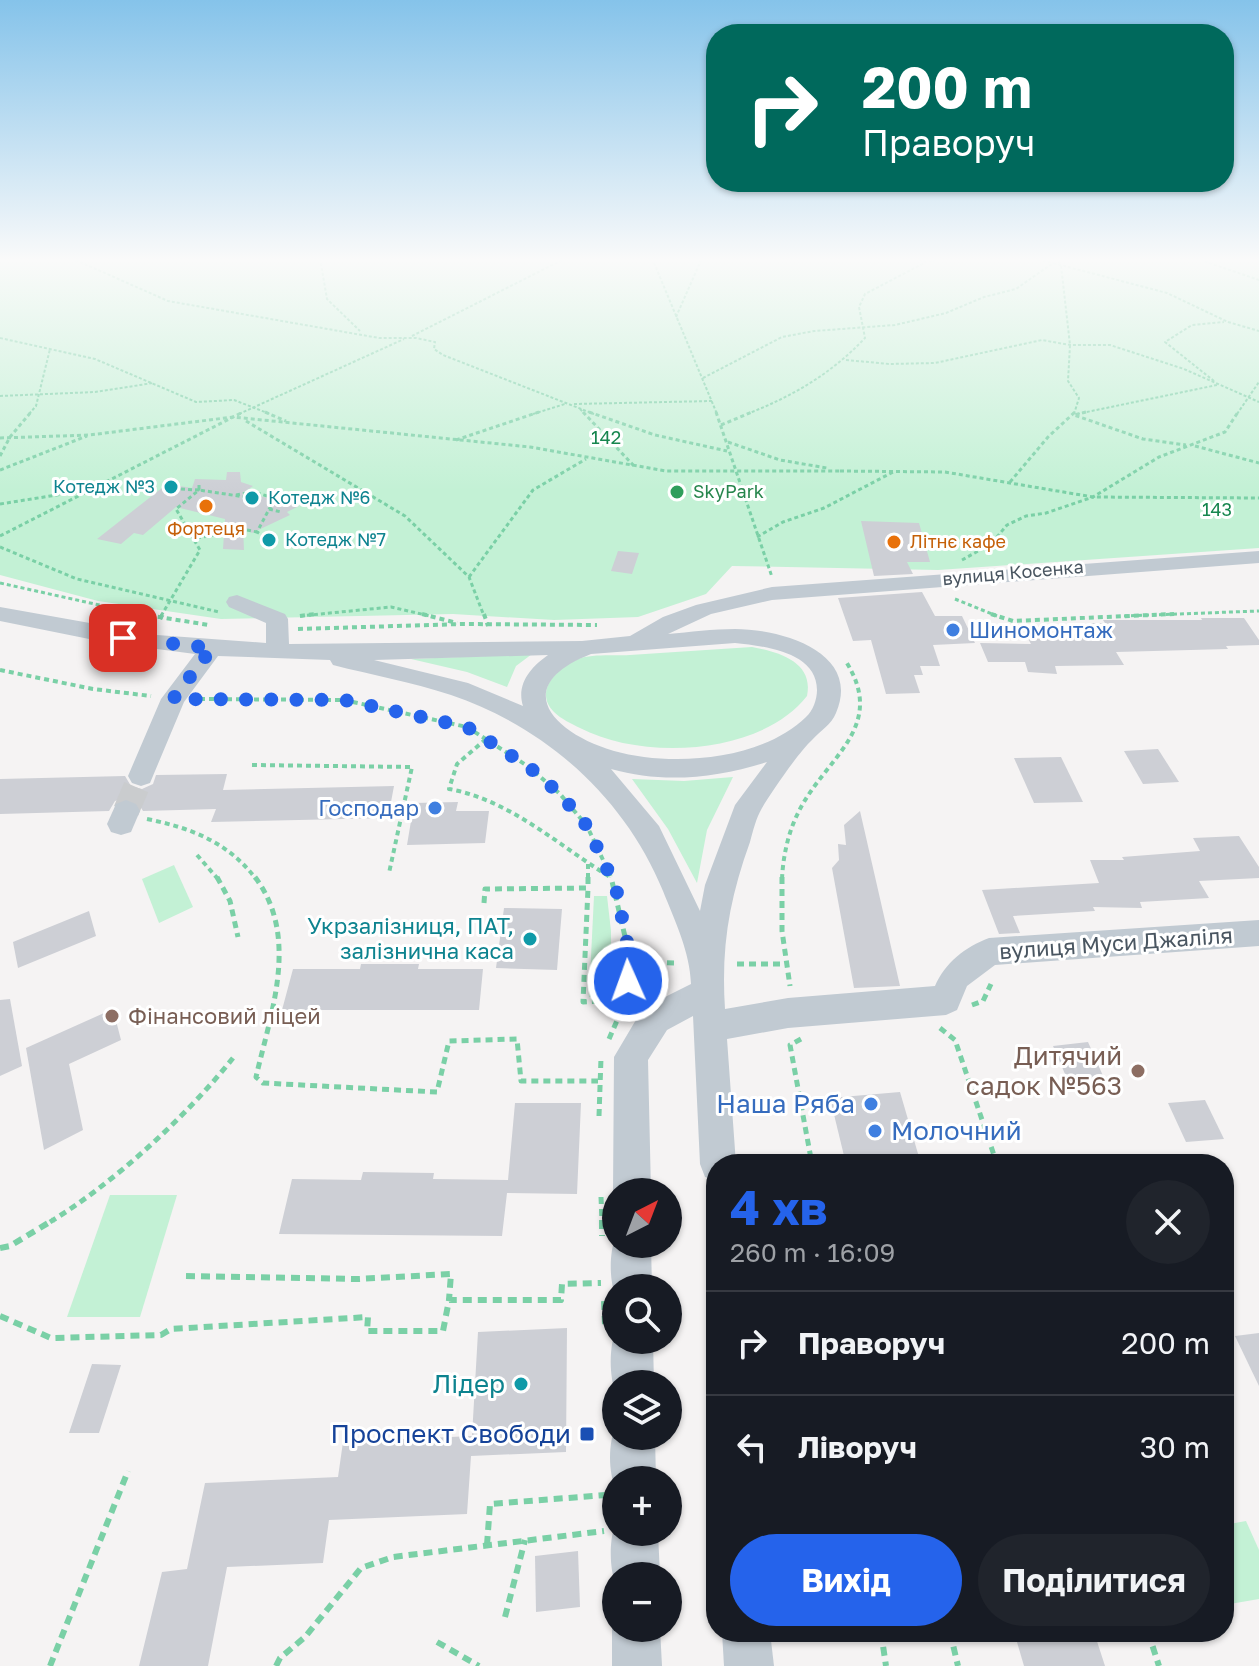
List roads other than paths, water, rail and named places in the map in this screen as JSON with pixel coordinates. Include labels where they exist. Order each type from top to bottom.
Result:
[{"type":"street","name":"вулиця Косенка","points":[[634,643],[668,621],[694,611],[772,592],[1259,557]]},
{"type":"street","points":[[0,614],[146,641],[216,637],[278,639],[312,651],[458,689],[493,702],[607,758],[633,764],[683,768],[766,754],[803,733],[821,718],[831,696],[830,684],[818,662],[792,645],[758,632],[742,615],[750,604],[772,592]]},
{"type":"street","points":[[237,602],[277,619],[278,639]]},
{"type":"street","points":[[312,651],[588,647],[735,636],[774,639]]},
{"type":"street","points":[[141,776],[173,699],[216,637]]},
{"type":"street","points":[[588,647],[554,660],[535,676],[533,701],[538,716],[608,782],[651,836],[707,977]]},
{"type":"street","points":[[717,1154],[707,977],[720,885],[749,805],[803,733]]},
{"type":"street","name":"вулиця Муси Джаліля","points":[[710,1027],[800,1025],[946,1000],[955,977],[989,952],[1259,933]]},
{"type":"street","points":[[617,1178],[631,1057],[655,1019],[707,977]]},
{"type":"street","points":[[636,1642],[637,1666]]},
{"type":"street","points":[[747,1642],[749,1666]]},
{"type":"tunnel","points":[[126,811],[141,776]]},
{"type":"place","name":"Котедж №3","points":[[171,487]]},
{"type":"place","name":"SkyPark","points":[[677,492]]},
{"type":"place","name":"Котедж №6","points":[[252,498]]},
{"type":"place","name":"Фортеця","points":[[206,506]]},
{"type":"place","name":"Котедж №7","points":[[269,540]]},
{"type":"place","name":"Літнє кафе","points":[[894,542]]},
{"type":"place","name":"Шиномонтаж","points":[[953,630]]},
{"type":"place","name":"Господар","points":[[435,808]]},
{"type":"place","name":"Укрзалізниця, ПАТ, залізнична каса","points":[[530,939]]},
{"type":"place","name":"Фінансовий ліцей","points":[[112,1016]]},
{"type":"place","name":"Дитячий садок №563","points":[[1138,1071]]},
{"type":"place","name":"Наша Ряба","points":[[871,1104]]},
{"type":"place","name":"Молочний","points":[[875,1131]]},
{"type":"place","name":"Лідер","points":[[521,1384]]},
{"type":"place","name":"Проспект Свободи","points":[[587,1434]]},
{"type":"park label","name":"142","points":[[606,438]]},
{"type":"park label","name":"143","points":[[1217,510]]}]
